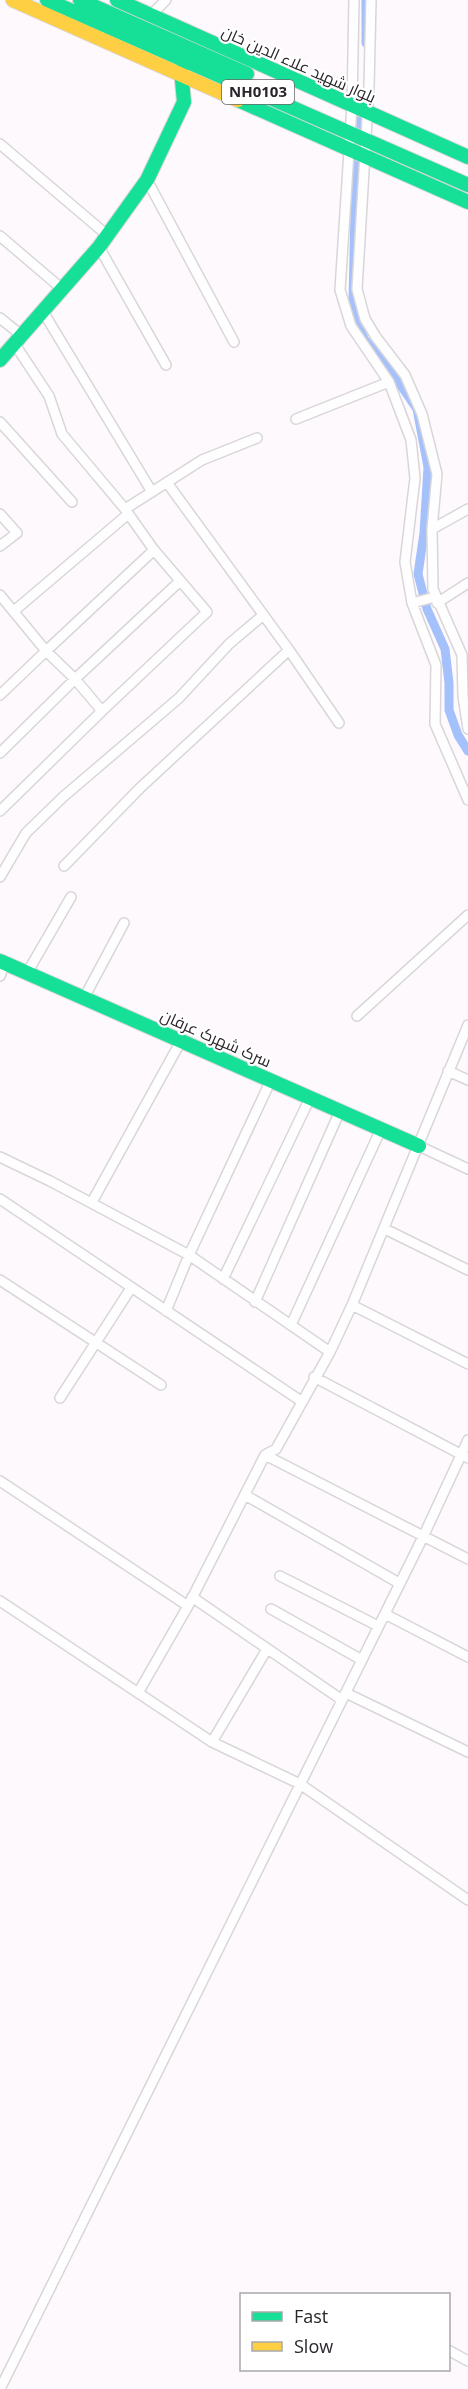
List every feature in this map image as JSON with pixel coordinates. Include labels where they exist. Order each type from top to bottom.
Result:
[{"type":"main road","points":[[13,0],[468,202]]},
{"type":"main road","name":"NH0103","points":[[47,0],[178,51],[350,126],[366,126],[468,171]]},
{"type":"main road","name":"NH0103","points":[[80,0],[178,51]]},
{"type":"main road","name":"بلوار شهید علاء الدین خان","points":[[117,0],[352,105],[366,126],[468,157]]},
{"type":"main road","points":[[0,360],[103,241],[147,180],[184,102],[183,76],[178,51]]},
{"type":"main road","name":"NH0103","points":[[366,126],[468,185]]},
{"type":"main road","name":"سرک شهرک عرفان","points":[[2,967],[27,973],[419,1146]]},
{"type":"street","points":[[151,15],[166,0]]},
{"type":"street","points":[[354,0],[352,105],[340,290],[351,326],[389,382],[411,440],[415,478],[405,562],[412,603],[436,665],[435,724],[468,800]]},
{"type":"street","points":[[371,0],[357,289],[365,319],[375,337],[405,375],[422,414],[437,474],[432,529],[433,590],[465,660],[462,696],[468,729]]},
{"type":"street","points":[[0,144],[103,241],[166,365]]},
{"type":"street","points":[[147,180],[234,342]]},
{"type":"street","points":[[0,236],[61,288]]},
{"type":"street","points":[[42,310],[152,492]]},
{"type":"street","points":[[0,318],[18,339],[49,396],[62,434],[207,612],[0,811]]},
{"type":"street","points":[[296,419],[389,382]]},
{"type":"street","points":[[0,422],[72,502]]},
{"type":"street","points":[[14,611],[126,512],[152,492],[168,484],[202,460],[257,438]]},
{"type":"street","points":[[168,484],[289,650],[339,723]]},
{"type":"street","points":[[432,529],[468,509]]},
{"type":"street","points":[[0,514],[17,533],[0,546]]},
{"type":"street","points":[[0,695],[154,549]]},
{"type":"street","points":[[0,753],[180,581]]},
{"type":"street","points":[[412,603],[436,600],[468,583]]},
{"type":"street","points":[[0,595],[46,651],[75,679],[102,711]]},
{"type":"street","points":[[0,878],[26,833],[63,797],[179,698],[229,644],[262,616]]},
{"type":"street","points":[[64,866],[140,788],[289,650]]},
{"type":"street","points":[[27,973],[71,897]]},
{"type":"street","points":[[357,1016],[468,915]]},
{"type":"street","points":[[84,998],[124,923]]},
{"type":"street","points":[[138,1693],[190,1602],[265,1455],[276,1449],[314,1377],[330,1352],[385,1229],[468,1025]]},
{"type":"street","points":[[92,1202],[181,1041]]},
{"type":"street","points":[[448,1071],[468,1080]]},
{"type":"street","points":[[165,1311],[271,1080]]},
{"type":"street","points":[[223,1279],[310,1098]]},
{"type":"street","points":[[255,1302],[340,1111]]},
{"type":"street","points":[[291,1325],[381,1129]]},
{"type":"street","points":[[419,1146],[468,1169]]},
{"type":"street","points":[[0,1157],[92,1202],[189,1255],[330,1352]]},
{"type":"street","points":[[0,1199],[301,1401]]},
{"type":"street","points":[[385,1229],[468,1270]]},
{"type":"street","points":[[0,1280],[161,1385]]},
{"type":"street","points":[[60,1398],[131,1288]]},
{"type":"street","points":[[352,1305],[468,1364]]},
{"type":"street","points":[[314,1377],[464,1456]]},
{"type":"street","points":[[1,2388],[464,1456],[468,1440]]},
{"type":"street","points":[[265,1455],[468,1559]]},
{"type":"street","points":[[0,1481],[344,1697],[468,1752]]},
{"type":"street","points":[[245,1495],[399,1583]]},
{"type":"street","points":[[280,1576],[378,1626]]},
{"type":"street","points":[[0,1601],[212,1742],[300,1784],[468,1900]]},
{"type":"street","points":[[271,1609],[362,1660]]},
{"type":"street","points":[[385,1614],[468,1657]]},
{"type":"street","points":[[212,1742],[267,1648]]},
{"type":"street","points":[[450,2351],[468,2361]]},
{"type":"waterway","points":[[366,0],[366,43]]},
{"type":"waterway","points":[[363,107],[356,162],[353,301],[364,339],[387,365],[417,409],[428,467],[424,533],[418,574],[427,609],[445,649],[449,710],[458,735],[468,751]]},
{"type":"traffic: fast","points":[[47,0],[468,185]]},
{"type":"traffic: fast","points":[[80,0],[247,74]]},
{"type":"traffic: fast","points":[[117,0],[468,157]]},
{"type":"traffic: fast","points":[[0,360],[99,247],[147,180],[184,102],[181,70]]},
{"type":"traffic: fast","points":[[238,100],[468,202]]},
{"type":"traffic: fast","points":[[0,961],[419,1146]]},
{"type":"traffic: slow","points":[[13,0],[238,100]]}]
